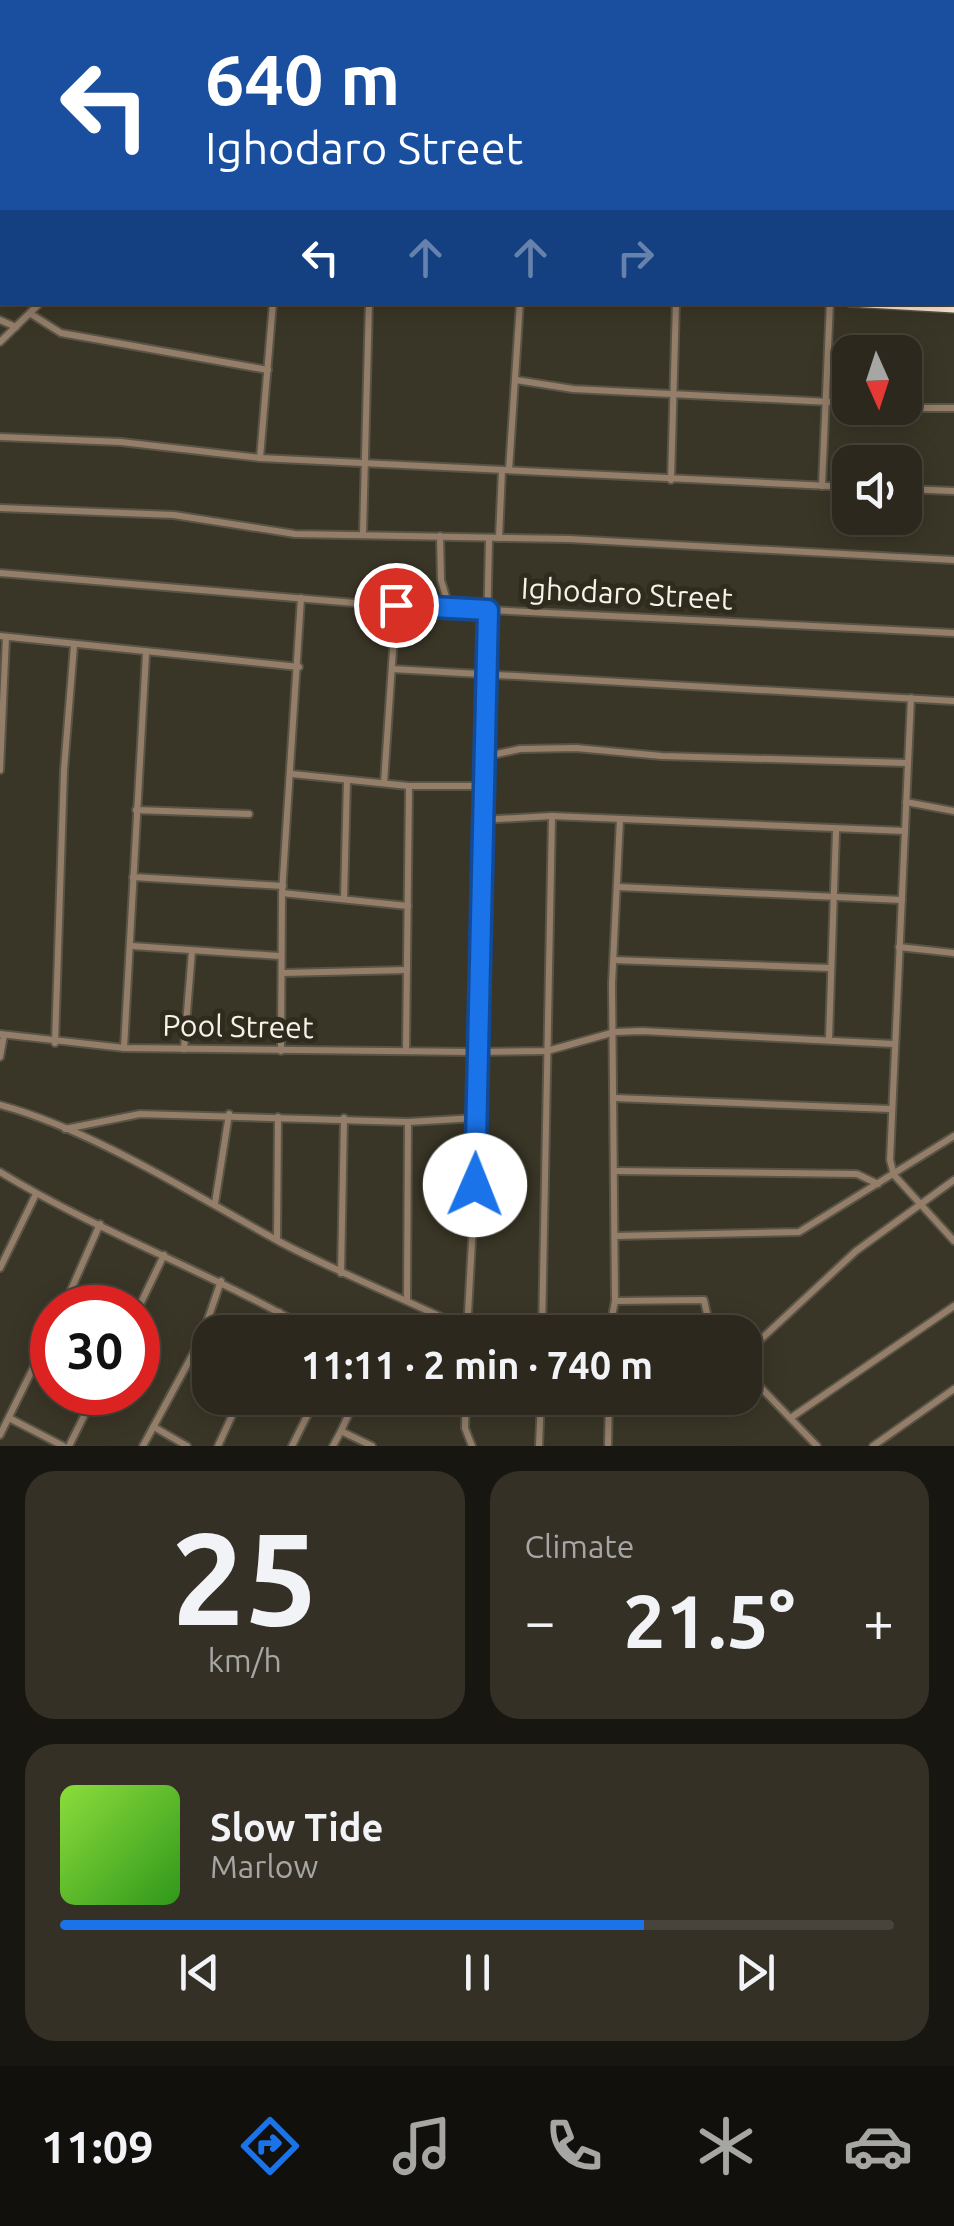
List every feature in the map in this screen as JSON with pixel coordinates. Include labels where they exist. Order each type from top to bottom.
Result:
[{"type":"highway","points":[[902,305],[954,308]]},
{"type":"street","points":[[0,342],[38,305]]},
{"type":"street","points":[[260,458],[273,305]]},
{"type":"street","points":[[363,534],[368,305]]},
{"type":"street","points":[[499,538],[520,305]]},
{"type":"street","points":[[671,480],[676,305]]},
{"type":"street","points":[[822,486],[830,305]]},
{"type":"street","points":[[31,314],[61,333],[268,370]]},
{"type":"street","points":[[0,320],[16,326]]},
{"type":"street","points":[[516,380],[573,388],[674,390],[832,401]]},
{"type":"street","points":[[922,408],[954,408]]},
{"type":"street","points":[[0,437],[137,444],[260,458],[832,486]]},
{"type":"street","points":[[922,490],[954,491]]},
{"type":"street","points":[[0,508],[174,515],[295,534],[499,538],[954,560]]},
{"type":"street","points":[[440,536],[440,580],[449,607]]},
{"type":"street","points":[[468,1315],[489,539]]},
{"type":"street","name":"Ighodaro Street","points":[[0,573],[396,605],[954,633]]},
{"type":"street","points":[[281,1051],[280,956],[301,598]]},
{"type":"street","points":[[384,784],[396,605]]},
{"type":"street","points":[[0,770],[3,636],[146,654],[299,667]]},
{"type":"street","points":[[55,1044],[64,770],[74,645]]},
{"type":"street","points":[[124,1048],[146,654]]},
{"type":"street","points":[[392,669],[954,701]]},
{"type":"street","points":[[910,698],[890,1109],[894,1174],[954,1241]]},
{"type":"street","points":[[483,757],[501,751],[576,748],[662,756],[907,763]]},
{"type":"street","points":[[292,774],[410,786],[481,786]]},
{"type":"street","points":[[344,900],[347,780]]},
{"type":"street","points":[[406,1051],[410,786]]},
{"type":"street","points":[[906,802],[954,812]]},
{"type":"street","points":[[136,810],[250,814]]},
{"type":"street","points":[[480,820],[552,816],[836,832],[904,831]]},
{"type":"street","points":[[542,1315],[552,816]]},
{"type":"street","points":[[612,1315],[614,960],[620,819]]},
{"type":"street","points":[[829,1038],[836,832]]},
{"type":"street","points":[[133,877],[408,906]]},
{"type":"street","points":[[618,888],[902,900]]},
{"type":"street","points":[[132,946],[280,956]]},
{"type":"street","points":[[899,948],[954,953]]},
{"type":"street","points":[[184,1049],[192,951]]},
{"type":"street","points":[[614,960],[830,968]]},
{"type":"street","points":[[282,973],[406,970]]},
{"type":"street","name":"Pool Street","points":[[2,1035],[55,1044],[124,1048],[281,1051],[547,1051],[615,1032],[829,1038],[894,1044]]},
{"type":"street","points":[[0,1058],[2,1035]]},
{"type":"street","points":[[615,1098],[890,1109]]},
{"type":"street","points":[[0,1105],[34,1114],[215,1203],[341,1273],[436,1315]]},
{"type":"street","points":[[64,1130],[112,1116],[229,1114],[408,1122],[476,1118]]},
{"type":"street","points":[[215,1203],[229,1114]]},
{"type":"street","points":[[276,1240],[278,1118]]},
{"type":"street","points":[[341,1273],[344,1118]]},
{"type":"street","points":[[407,1300],[408,1122]]},
{"type":"street","points":[[615,1236],[799,1232],[954,1136]]},
{"type":"street","points":[[615,1171],[857,1174],[880,1184]]},
{"type":"street","points":[[0,1172],[36,1194],[284,1315]]},
{"type":"street","points":[[762,1338],[856,1250],[954,1180]]},
{"type":"street","points":[[0,1268],[36,1194]]},
{"type":"street","points":[[73,1285],[100,1224]]},
{"type":"street","points":[[150,1285],[164,1255]]},
{"type":"street","points":[[143,1446],[201,1339],[220,1281]]},
{"type":"street","points":[[615,1302],[704,1300],[707,1315]]},
{"type":"street","points":[[792,1417],[954,1306]]},
{"type":"street","points":[[0,1436],[30,1374]]},
{"type":"street","points":[[762,1388],[817,1446]]},
{"type":"street","points":[[873,1446],[954,1389]]},
{"type":"street","points":[[8,1418],[66,1446],[83,1415]]},
{"type":"street","points":[[218,1446],[232,1415]]},
{"type":"street","points":[[292,1446],[308,1415]]},
{"type":"street","points":[[333,1446],[348,1415]]},
{"type":"street","points":[[466,1415],[472,1446]]},
{"type":"street","points":[[539,1446],[540,1415]]},
{"type":"street","points":[[608,1444],[609,1415]]},
{"type":"street","points":[[154,1427],[187,1446]]},
{"type":"street","points":[[340,1432],[372,1446]]},
{"type":"route","points":[[396,605],[488,610],[480,820],[475,1185]]}]
